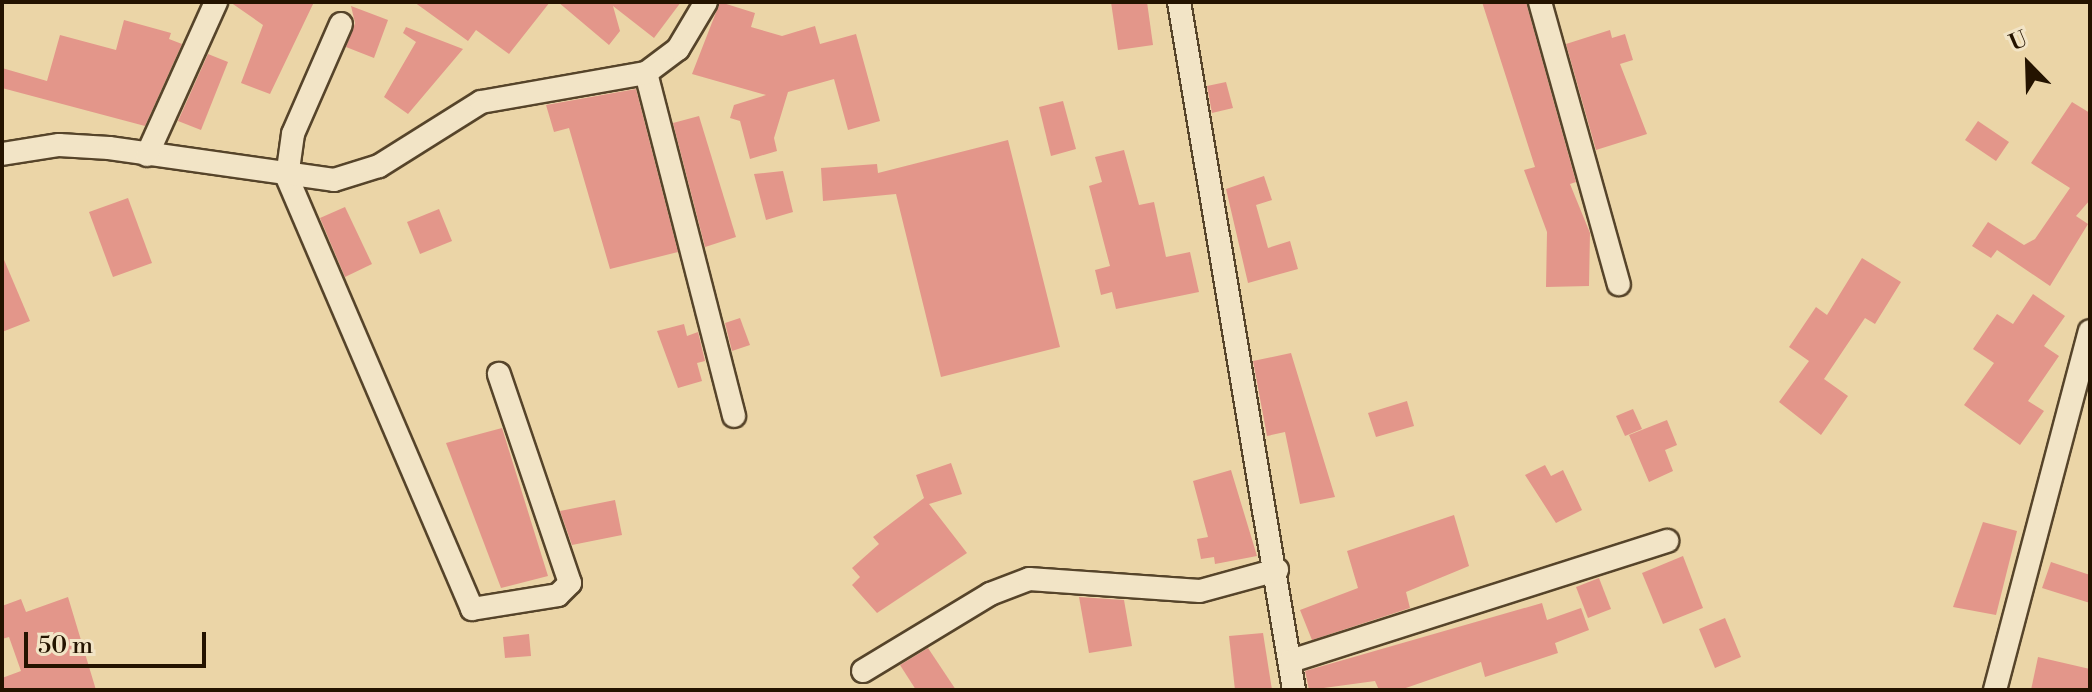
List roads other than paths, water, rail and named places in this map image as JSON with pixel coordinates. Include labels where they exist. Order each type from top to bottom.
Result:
[{"type":"street","points":[[147,155],[216,2]]},
{"type":"street","points":[[2,154],[59,145],[287,177],[334,180],[379,166],[460,113],[511,92],[646,73],[678,49],[706,2]]},
{"type":"street","points":[[1179,2],[1277,570],[1294,690]]},
{"type":"street","points":[[1540,2],[1619,284]]},
{"type":"street","points":[[341,24],[293,134],[287,177],[472,609],[558,595],[570,583],[499,374]]},
{"type":"street","points":[[646,73],[734,416]]},
{"type":"street","points":[[1995,690],[2090,331]]},
{"type":"street","points":[[1291,661],[1667,541]]},
{"type":"street","points":[[863,671],[1029,579],[1200,591],[1277,570]]}]
